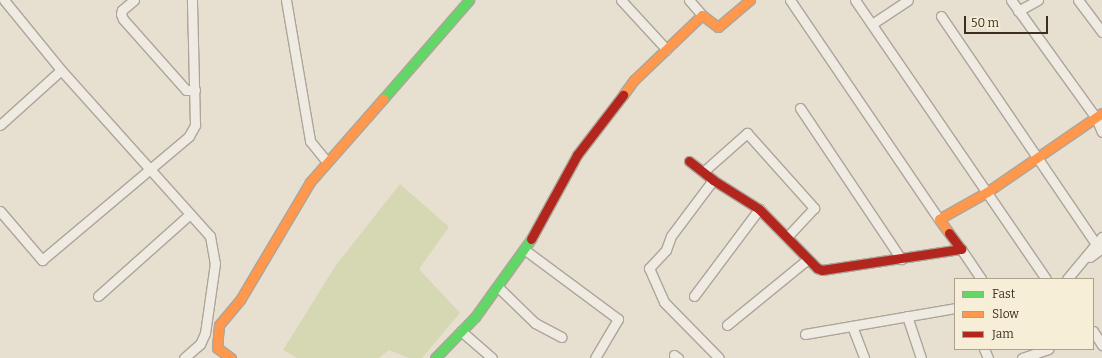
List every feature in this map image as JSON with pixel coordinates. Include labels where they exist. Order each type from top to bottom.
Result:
[{"type":"street","points":[[4,0],[62,70],[210,236],[215,263],[206,333],[200,344],[184,358]]},
{"type":"street","points":[[134,0],[122,10],[120,14],[123,20],[186,90],[195,90]]},
{"type":"street","points":[[0,212],[42,260],[150,169],[193,130],[195,90],[192,0]]},
{"type":"street","points":[[286,0],[310,141],[326,161]]},
{"type":"street","points":[[231,358],[217,348],[220,325],[240,300],[310,182],[326,161],[469,0]]},
{"type":"street","points":[[622,0],[666,49]]},
{"type":"street","points":[[689,0],[702,15],[718,27],[750,0]]},
{"type":"street","points":[[790,0],[980,278]]},
{"type":"street","points":[[856,0],[1045,278]]},
{"type":"street","points":[[872,24],[908,0]]},
{"type":"street","points":[[1011,0],[1099,116],[1102,132]]},
{"type":"street","points":[[1018,10],[1038,0]]},
{"type":"street","points":[[1078,0],[1102,32]]},
{"type":"street","points":[[435,358],[461,331],[498,288],[525,250],[577,155],[614,104],[634,80],[702,15]]},
{"type":"street","points":[[941,16],[1037,158],[1100,243],[1067,278]]},
{"type":"street","points":[[0,124],[62,70]]},
{"type":"street","points":[[800,108],[901,259]]},
{"type":"street","points":[[939,219],[987,192],[1099,116]]},
{"type":"street","points":[[703,172],[747,133],[814,208],[788,236]]},
{"type":"street","points":[[689,160],[713,180],[759,209],[788,236],[808,259],[822,270],[961,249]]},
{"type":"street","points":[[713,180],[671,236],[666,250],[649,268],[664,302],[719,358]]},
{"type":"street","points":[[694,296],[759,209]]},
{"type":"street","points":[[98,296],[190,214]]},
{"type":"street","points":[[525,250],[618,319],[595,358]]},
{"type":"street","points":[[727,325],[808,259]]},
{"type":"street","points":[[498,288],[535,323],[561,337]]},
{"type":"street","points":[[805,334],[954,308]]},
{"type":"street","points":[[907,316],[921,358]]},
{"type":"street","points":[[852,326],[864,358]]},
{"type":"street","points":[[461,331],[492,358]]},
{"type":"street","points":[[1096,331],[1102,344]]},
{"type":"street","points":[[1022,358],[1045,350]]},
{"type":"green space","points":[[400,184],[449,227],[419,269],[460,313],[422,358],[409,358],[389,350],[379,358],[297,358],[283,350],[336,265]]},
{"type":"traffic: fast","points":[[383,99],[469,0]]},
{"type":"traffic: fast","points":[[435,358],[475,317],[531,239]]},
{"type":"traffic: slow","points":[[623,95],[634,80],[702,15],[718,27],[750,0]]},
{"type":"traffic: slow","points":[[231,358],[217,348],[219,325],[240,300],[310,182],[383,99]]},
{"type":"traffic: slow","points":[[949,233],[939,219],[987,192],[1102,113]]},
{"type":"traffic: jam","points":[[531,239],[577,155],[623,95]]},
{"type":"traffic: jam","points":[[689,161],[713,180],[759,209],[817,268],[822,270],[961,249],[949,233]]}]
